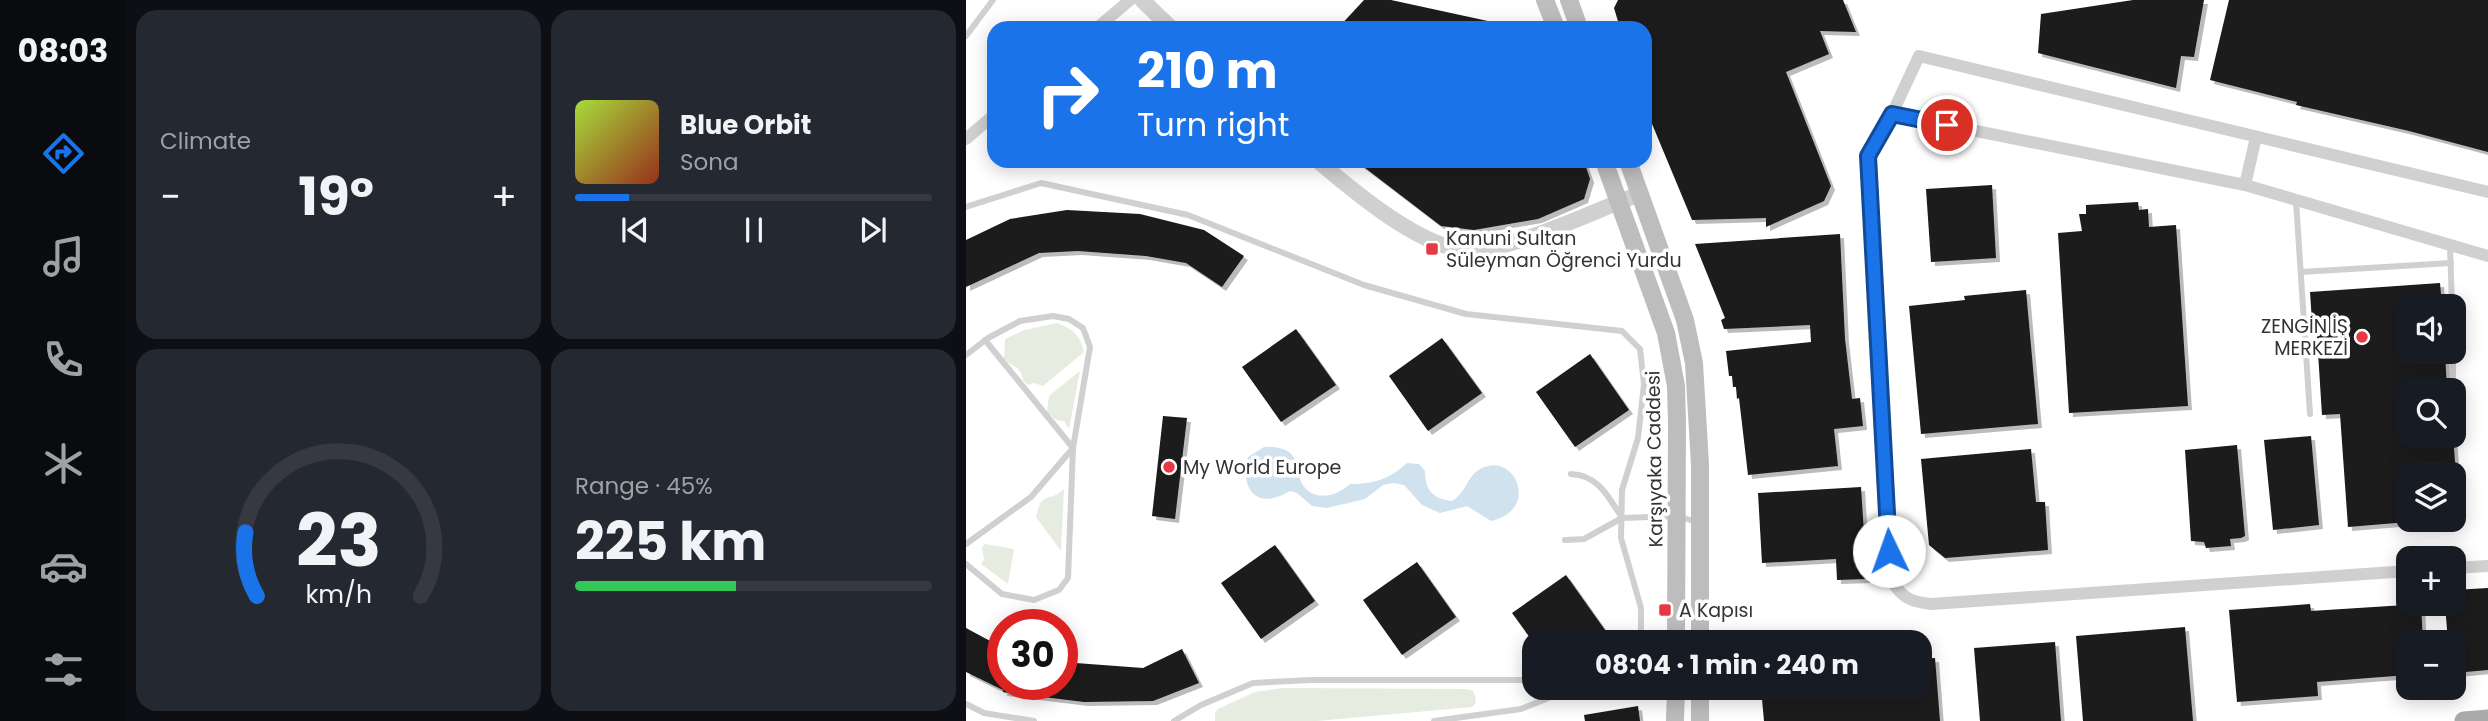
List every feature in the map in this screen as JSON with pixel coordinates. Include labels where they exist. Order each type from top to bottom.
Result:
[{"type":"main road","points":[[1545,0],[1553,21]]},
{"type":"main road","points":[[1569,0],[1576,21]]},
{"type":"main road","name":"Karşıyaka Caddesi","points":[[1607,168],[1667,332],[1672,355],[1677,411],[1676,630]]},
{"type":"main road","points":[[1631,168],[1685,320],[1694,363],[1698,401],[1700,630]]},
{"type":"main road","points":[[1675,721],[1676,700]]},
{"type":"main road","points":[[1700,700],[1700,721]]},
{"type":"main road","points":[[2464,721],[2488,719]]},
{"type":"street","points":[[1105,21],[1130,0]]},
{"type":"street","points":[[1142,0],[1164,21]]},
{"type":"street","points":[[2396,572],[1931,604],[1913,602],[1899,593],[1891,579],[1868,156],[1892,114],[1919,55],[2488,192]]},
{"type":"street","points":[[1892,114],[2245,185],[2488,256]]},
{"type":"street","points":[[966,139],[987,121]]},
{"type":"street","points":[[2245,185],[2256,137]]},
{"type":"street","points":[[1326,168],[1408,229],[1446,246],[1465,250],[1486,248],[1525,238],[1640,194]]},
{"type":"street","points":[[2466,567],[2488,566]]},
{"type":"lane","points":[[966,36],[993,0]]},
{"type":"lane","points":[[966,207],[1041,183],[1188,215],[1364,285],[1466,314],[1622,331],[1640,349],[1644,384],[1638,438],[1622,490],[1621,538],[1641,608],[1641,630]]},
{"type":"lane","points":[[2296,201],[2310,414]]},
{"type":"lane","points":[[2450,246],[2452,294]]},
{"type":"lane","points":[[2301,272],[2451,263]]},
{"type":"lane","points":[[966,355],[985,340],[1020,321],[1053,316],[1069,319],[1083,328],[1090,347],[1073,448],[1068,578],[1059,590],[1034,600],[1002,594],[966,564]]},
{"type":"lane","points":[[985,340],[1073,448]]},
{"type":"lane","points":[[966,544],[1031,497],[1073,448]]},
{"type":"lane","points":[[1571,474],[1584,475],[1602,486],[1622,518]]},
{"type":"lane","points":[[1565,540],[1584,539],[1622,518],[1678,516],[1700,523]]},
{"type":"lane","points":[[1174,721],[1201,705],[1253,683],[1311,680],[1522,680]]},
{"type":"lane","points":[[1434,721],[1521,709],[1544,700]]},
{"type":"lane","points":[[966,704],[984,713],[1034,721]]},
{"type":"shaded area","points":[[1057,323],[1075,333],[1084,352],[1043,386],[1034,383],[1028,385],[1018,369],[1004,359],[1005,339],[1025,330]]},
{"type":"shaded area","points":[[1080,371],[1069,429],[1064,421],[1056,420],[1047,412],[1049,396]]},
{"type":"shaded area","points":[[1064,489],[1061,551],[1036,517],[1043,500]]},
{"type":"shaded area","points":[[985,544],[1014,549],[1008,584],[981,564],[984,559],[982,547]]},
{"type":"shaded area","points":[[1283,688],[1466,689],[1473,691],[1476,698],[1472,707],[1317,721],[1215,721],[1218,709],[1255,692]]},
{"type":"water","points":[[1264,447],[1281,448],[1290,453],[1296,462],[1304,487],[1316,495],[1330,495],[1350,484],[1381,480],[1407,463],[1419,464],[1425,471],[1431,492],[1445,500],[1452,501],[1476,472],[1493,465],[1512,474],[1519,495],[1515,506],[1506,515],[1491,521],[1467,506],[1440,513],[1422,505],[1404,485],[1394,483],[1383,485],[1365,499],[1327,508],[1312,506],[1297,493],[1290,491],[1279,497],[1260,498],[1249,488],[1246,469],[1248,457]]},
{"type":"building","points":[[1364,0],[1391,0],[1488,21],[1344,21]]},
{"type":"building","points":[[1618,0],[1843,0],[1856,32],[1820,31],[1829,54],[1786,72],[1831,186],[1824,201],[1766,227],[1766,218],[1692,220],[1652,124],[1652,21],[1618,21],[1614,8]]},
{"type":"building","points":[[2133,0],[2204,0],[2194,57],[2181,56],[2176,88],[2038,53],[2041,14]]},
{"type":"building","points":[[2229,0],[2488,0],[2488,152],[2296,105],[2297,102],[2210,80]]},
{"type":"building","points":[[1365,168],[1586,168],[1590,179],[1584,199],[1538,219],[1474,230],[1441,226]]},
{"type":"building","points":[[1992,185],[1996,258],[1931,262],[1926,189]]},
{"type":"building","points":[[2138,202],[2139,210],[2148,209],[2149,227],[2176,225],[2188,406],[2069,413],[2058,233],[2082,231],[2079,214],[2086,214],[2086,205]]},
{"type":"building","points":[[1067,210],[1140,214],[1204,230],[1244,256],[1222,287],[1186,263],[1146,256],[1078,251],[1039,253],[966,287],[966,240],[1010,219]]},
{"type":"building","points":[[1840,234],[1845,339],[1852,399],[1860,398],[1863,426],[1834,429],[1838,466],[1748,475],[1739,398],[1737,399],[1736,387],[1733,387],[1732,376],[1729,376],[1726,351],[1811,342],[1810,325],[1724,329],[1721,320],[1725,318],[1695,244]]},
{"type":"building","name":"ZENGİN İŞ MERKEZİ","points":[[2440,283],[2441,294],[2396,294],[2396,364],[2446,364],[2446,378],[2396,378],[2396,448],[2454,448],[2455,462],[2396,462],[2396,523],[2348,527],[2340,414],[2322,415],[2316,321],[2312,322],[2310,292]]},
{"type":"building","points":[[2026,290],[2038,424],[1921,434],[1909,306],[1965,300],[1964,296]]},
{"type":"building","points":[[1296,329],[1336,385],[1281,422],[1242,367]]},
{"type":"building","points":[[1442,338],[1482,393],[1428,431],[1389,376]]},
{"type":"building","points":[[1590,354],[1629,410],[1575,447],[1536,392]]},
{"type":"building","name":"My World Europe","points":[[1163,416],[1187,418],[1175,519],[1152,516]]},
{"type":"building","points":[[2311,436],[2319,525],[2273,530],[2264,440]]},
{"type":"building","points":[[2237,445],[2245,536],[2230,539],[2231,546],[2206,548],[2204,542],[2191,541],[2185,450]]},
{"type":"building","points":[[2031,449],[2036,502],[2045,502],[2048,550],[1945,558],[1929,545],[1921,459]]},
{"type":"building","points":[[1861,487],[1867,579],[1837,580],[1836,559],[1762,563],[1758,493]]},
{"type":"building","points":[[1275,545],[1315,601],[1261,639],[1221,583]]},
{"type":"building","points":[[1417,562],[1456,617],[1402,655],[1363,600]]},
{"type":"building","points":[[1566,575],[1605,630],[1524,630],[1512,613]]},
{"type":"building","points":[[2488,588],[2488,670],[2466,672],[2466,630],[2447,630],[2446,616],[2466,616],[2466,589]]},
{"type":"building","points":[[2310,604],[2311,611],[2396,606],[2396,616],[2422,616],[2422,630],[2396,630],[2396,676],[2317,682],[2318,696],[2237,702],[2229,610]]},
{"type":"building","points":[[2185,627],[2193,721],[2083,721],[2076,636]]},
{"type":"building","points":[[966,628],[987,639],[987,682],[966,672]]},
{"type":"building","points":[[2055,642],[2061,721],[1980,721],[1974,648]]},
{"type":"building","points":[[1182,649],[1199,683],[1153,701],[1068,700],[1078,700],[1078,663],[1143,668]]},
{"type":"building","points":[[1932,658],[1935,658],[1940,721],[1764,721],[1762,700],[1932,700]]},
{"type":"building","points":[[1638,706],[1640,721],[1585,721],[1584,715]]},
{"type":"place","name":"Kanuni Sultan Süleyman Öğrenci Yurdu","points":[[1432,249]]},
{"type":"place","name":"ZENGİN İŞ MERKEZİ","points":[[2362,337]]},
{"type":"place","name":"My World Europe","points":[[1169,467]]},
{"type":"place","name":"A Kapısı","points":[[1665,610]]},
{"type":"route","points":[[1889,551],[1868,156],[1892,114],[1947,125]]}]
